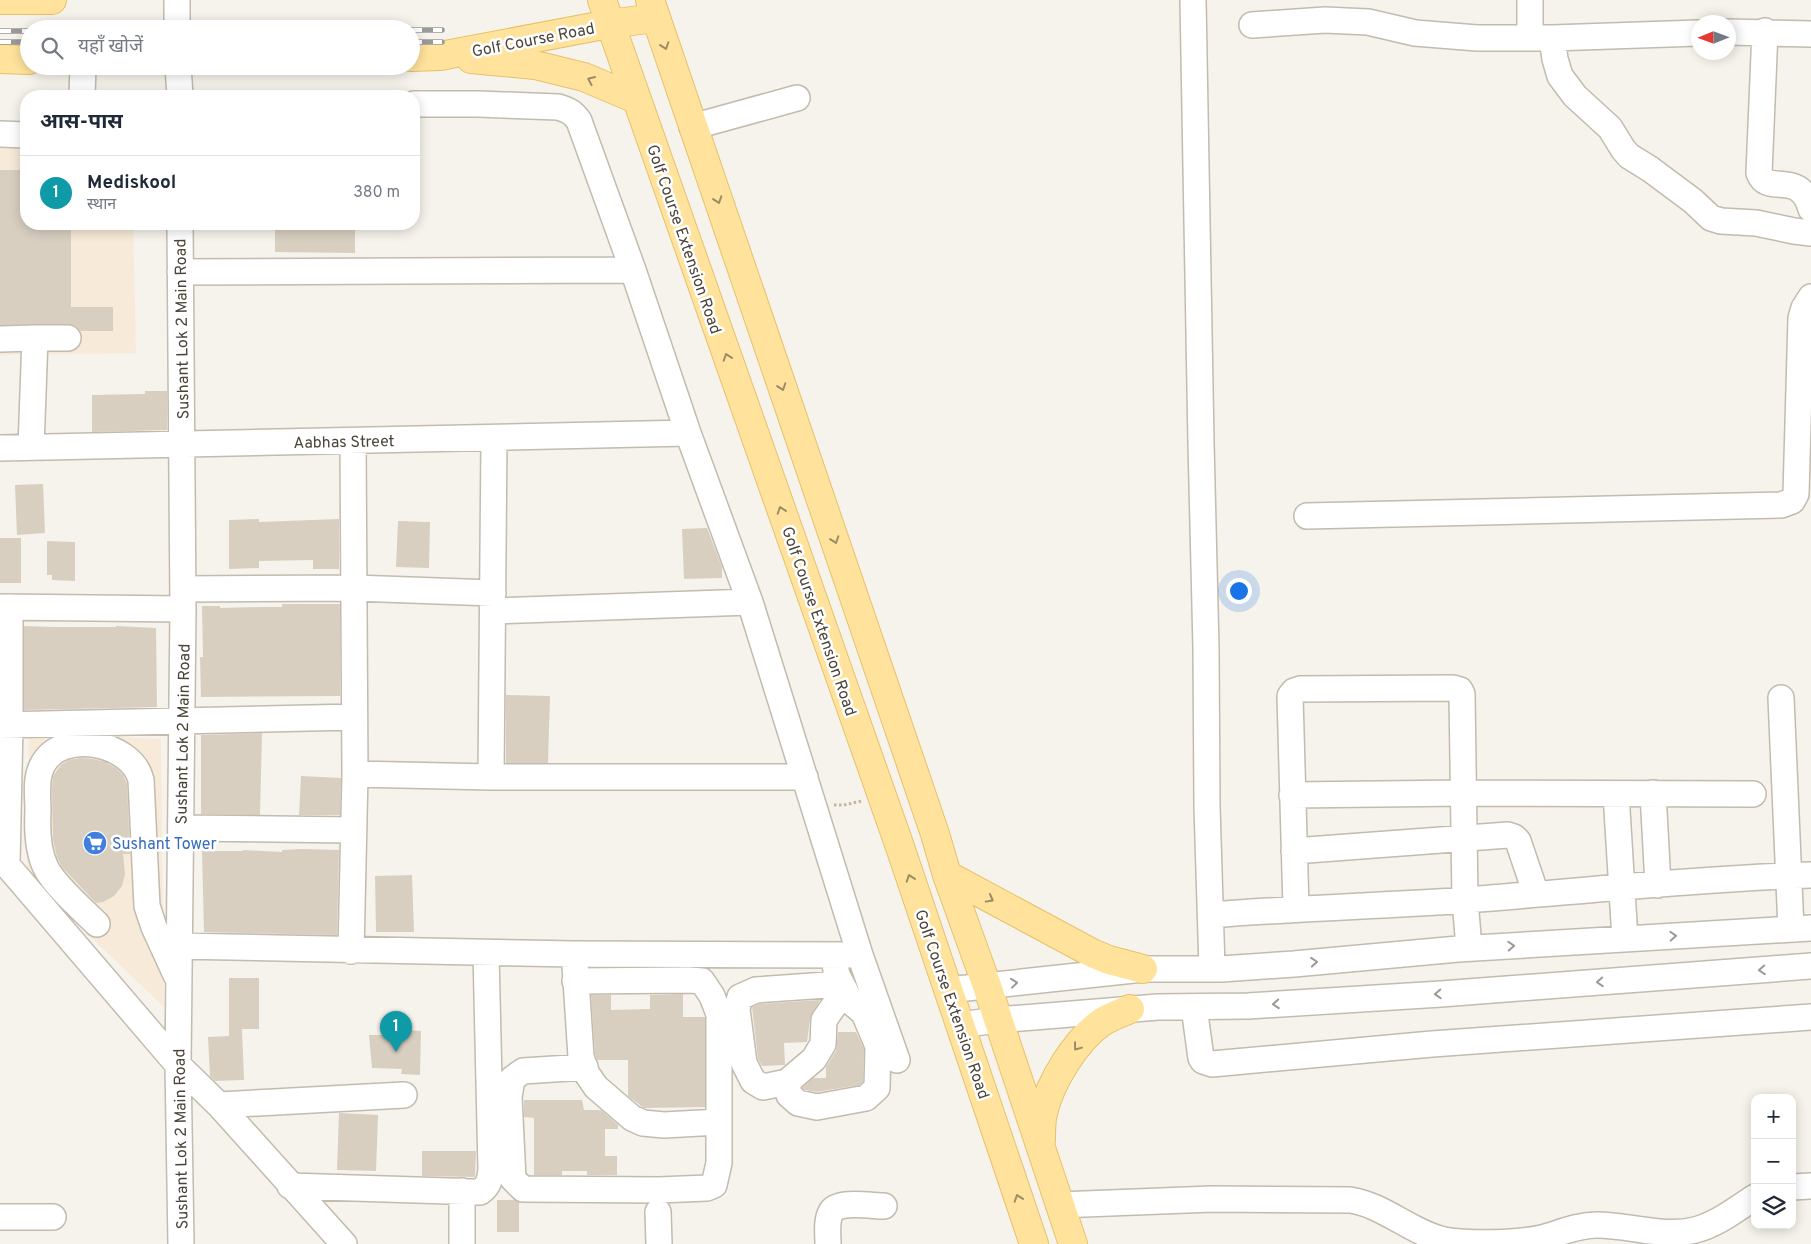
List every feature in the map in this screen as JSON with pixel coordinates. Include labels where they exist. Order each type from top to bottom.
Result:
[{"type":"main road","points":[[0,0],[52,0]]},
{"type":"main road","points":[[652,9],[936,834],[947,875],[987,986],[1073,1244]]},
{"type":"main road","name":"Golf Course Road","points":[[420,57],[440,56],[606,12],[652,9]]},
{"type":"main road","name":"Golf Course Extension Road","points":[[606,12],[881,796],[1034,1244]]},
{"type":"main road","points":[[440,56],[535,66],[584,77],[636,99]]},
{"type":"main road","points":[[0,59],[20,60]]},
{"type":"main road","points":[[947,875],[1092,953],[1109,960],[1143,969]]},
{"type":"main road","points":[[1040,1148],[1042,1114],[1049,1092],[1065,1063],[1083,1040],[1102,1022],[1130,1009]]},
{"type":"street","points":[[177,0],[177,20]]},
{"type":"street","points":[[1193,0],[1200,433],[1206,648],[1207,806],[1212,969]]},
{"type":"street","points":[[1530,0],[1541,38],[1554,59],[1560,76],[1575,96],[1610,128],[1629,156],[1657,174],[1712,218],[1721,221],[1756,224],[1794,232],[1811,233]]},
{"type":"street","points":[[1252,25],[1325,20],[1368,22],[1427,35],[1477,38],[1541,38],[1691,32]]},
{"type":"street","points":[[1765,31],[1759,174],[1766,183],[1790,185],[1799,188],[1808,198],[1811,209]]},
{"type":"street","points":[[1736,32],[1765,31],[1811,34]]},
{"type":"street","points":[[82,90],[83,75]]},
{"type":"street","points":[[179,75],[180,90]]},
{"type":"street","points":[[692,126],[797,98]]},
{"type":"street","points":[[420,104],[558,107],[574,113],[579,121],[633,270],[688,433],[750,602],[860,956],[897,1060]]},
{"type":"street","points":[[0,134],[20,136]]},
{"type":"street","name":"Sushant Lok 2 Main Road","points":[[180,230],[183,720],[178,1065],[181,1244]]},
{"type":"street","points":[[180,272],[633,270]]},
{"type":"street","points":[[1306,516],[1780,504],[1792,501],[1796,494],[1801,318],[1804,308],[1811,297]]},
{"type":"street","points":[[31,447],[35,338]]},
{"type":"street","points":[[0,339],[68,338]]},
{"type":"street","name":"Aabhas Street","points":[[0,448],[182,443],[494,439],[688,433]]},
{"type":"street","points":[[491,777],[494,439]]},
{"type":"street","points":[[351,951],[355,774],[353,441]]},
{"type":"street","points":[[344,1244],[219,1105],[178,1065],[3,860],[5,607],[183,599],[354,588],[493,602],[750,602]]},
{"type":"street","points":[[1296,908],[1290,696],[1294,691],[1300,689],[1453,688],[1460,690],[1462,694],[1465,900],[1469,948]]},
{"type":"street","points":[[948,990],[1143,969],[1212,969],[1294,964],[1469,948],[1801,929],[1800,876],[1781,698]]},
{"type":"street","points":[[5,725],[354,717]]},
{"type":"street","points":[[97,924],[53,879],[41,855],[38,818],[38,780],[41,767],[48,758],[59,750],[74,743],[93,744],[109,749],[134,764],[139,772],[147,906],[154,927],[179,981]]},
{"type":"street","points":[[355,774],[491,777],[805,777]]},
{"type":"street","points":[[1292,795],[1464,793],[1753,794]]},
{"type":"street","points":[[1616,794],[1625,939]]},
{"type":"street","points":[[1653,794],[1658,885]]},
{"type":"street","points":[[181,828],[353,830]]},
{"type":"street","points":[[1294,851],[1508,835],[1518,841],[1536,894]]},
{"type":"street","points":[[1210,915],[1296,908],[1465,900],[1621,886],[1800,876]]},
{"type":"street","points":[[179,946],[486,953],[860,956]]},
{"type":"street","points":[[290,1186],[462,1192],[480,1192],[486,1188],[491,1169],[486,953]]},
{"type":"street","points":[[574,954],[581,1057],[596,1087],[632,1118],[643,1124],[664,1125],[720,1122]]},
{"type":"street","points":[[787,1082],[789,1096],[798,1104],[817,1107],[866,1098],[877,1088],[878,1046],[864,1013],[851,1002],[837,975],[833,955]]},
{"type":"street","points":[[1365,958],[1368,997]]},
{"type":"street","points":[[960,1026],[998,1020],[1158,1007],[1248,1006],[1811,966]]},
{"type":"street","points":[[576,981],[689,980],[702,982],[712,996],[719,1014],[719,1164],[714,1185],[707,1188],[659,1190],[523,1189],[513,1179],[509,1097],[512,1079],[523,1071],[585,1067]]},
{"type":"street","points":[[843,987],[824,1020],[823,1044],[814,1059],[787,1082],[763,1086],[753,1081],[744,1063],[737,1009],[740,997],[756,990],[843,987]]},
{"type":"street","points":[[1194,1006],[1201,1058],[1203,1061],[1212,1064],[1432,1044],[1811,1017]]},
{"type":"street","points":[[219,1105],[404,1096]]},
{"type":"street","points":[[1796,1187],[1811,1186]]},
{"type":"street","points":[[462,1192],[462,1244]]},
{"type":"street","points":[[1059,1204],[1212,1199],[1350,1200],[1371,1206],[1423,1234],[1443,1240],[1513,1243],[1590,1226],[1615,1226],[1675,1233],[1694,1230],[1716,1222],[1751,1200]]},
{"type":"street","points":[[828,1244],[831,1210],[838,1205],[884,1206]]},
{"type":"street","points":[[658,1212],[659,1244]]},
{"type":"street","points":[[0,1217],[53,1217]]},
{"type":"path","points":[[814,804],[844,805],[881,796]]},
{"type":"shaded area","points":[[0,126],[20,126],[20,230],[133,230],[136,353],[0,355]]},
{"type":"shaded area","points":[[29,734],[161,739],[164,1007],[27,876]]},
{"type":"building","points":[[0,170],[20,170],[20,230],[71,230],[71,307],[113,307],[113,331],[81,331],[76,326],[68,324],[0,325]]},
{"type":"building","points":[[275,230],[355,230],[355,253],[275,252]]},
{"type":"building","points":[[145,391],[167,391],[167,430],[92,432],[92,395],[145,394]]},
{"type":"building","points":[[43,484],[45,533],[17,535],[15,485]]},
{"type":"building","points":[[259,519],[259,522],[339,519],[339,569],[313,569],[313,560],[259,561],[259,568],[229,569],[229,520]]},
{"type":"building","points":[[398,521],[430,522],[429,568],[396,567]]},
{"type":"building","points":[[707,528],[722,567],[722,578],[684,579],[682,529]]},
{"type":"building","points":[[0,538],[21,538],[21,583],[0,583]]},
{"type":"building","points":[[47,541],[75,542],[75,581],[52,580],[52,575],[47,575]]},
{"type":"building","points":[[282,604],[340,604],[340,696],[201,697],[200,657],[203,657],[202,606],[220,606],[220,608],[282,607]]},
{"type":"building","points":[[24,626],[156,628],[157,707],[24,710]]},
{"type":"building","points":[[506,695],[550,696],[548,763],[506,763]]},
{"type":"building","points":[[262,733],[260,815],[201,814],[201,735]]},
{"type":"building","points":[[80,758],[105,762],[116,768],[123,775],[127,784],[130,854],[123,854],[125,874],[122,886],[114,896],[103,902],[96,903],[62,867],[57,857],[53,839],[53,776],[61,765],[69,760]]},
{"type":"building","points":[[301,776],[341,778],[340,815],[299,815]]},
{"type":"building","points":[[243,850],[282,852],[282,850],[339,850],[337,935],[204,932],[202,851]]},
{"type":"building","points":[[412,875],[414,932],[376,932],[375,876]]},
{"type":"building","points":[[229,978],[259,978],[259,1029],[242,1029],[244,1080],[215,1081],[210,1076],[208,1037],[229,1036]]},
{"type":"building","points":[[683,994],[683,1017],[705,1017],[705,1107],[644,1108],[628,1096],[628,1060],[597,1060],[591,995],[611,995],[611,1010],[650,1009],[650,995]]},
{"type":"building","points":[[820,1000],[810,1019],[807,1042],[784,1043],[785,1065],[762,1066],[758,1059],[752,1007],[759,1004]]},
{"type":"building","points":[[402,1030],[421,1031],[420,1075],[401,1074],[402,1069],[372,1068],[369,1035],[402,1035]]},
{"type":"building","points":[[838,1032],[856,1032],[864,1049],[863,1082],[859,1085],[817,1092],[805,1090],[802,1088],[813,1078],[826,1078],[826,1067],[836,1051]]},
{"type":"building","points":[[524,1100],[582,1100],[584,1110],[601,1110],[618,1125],[618,1129],[605,1129],[605,1156],[617,1156],[617,1175],[587,1175],[587,1171],[562,1171],[562,1175],[534,1175],[534,1118],[524,1117]]},
{"type":"building","points":[[339,1113],[378,1115],[376,1171],[337,1170]]},
{"type":"building","points":[[422,1151],[476,1151],[475,1177],[422,1176]]},
{"type":"building","points":[[497,1200],[515,1200],[519,1202],[519,1232],[497,1232]]},
{"type":"railway","points":[[420,30],[442,30]]},
{"type":"railway","points":[[0,31],[20,31]]},
{"type":"railway","points":[[0,42],[20,42]]},
{"type":"railway","points":[[420,42],[442,42]]},
{"type":"place","name":"Sushant Tower","points":[[95,843]]},
{"type":"place","name":"Mediskool","points":[[396,1052]]}]
